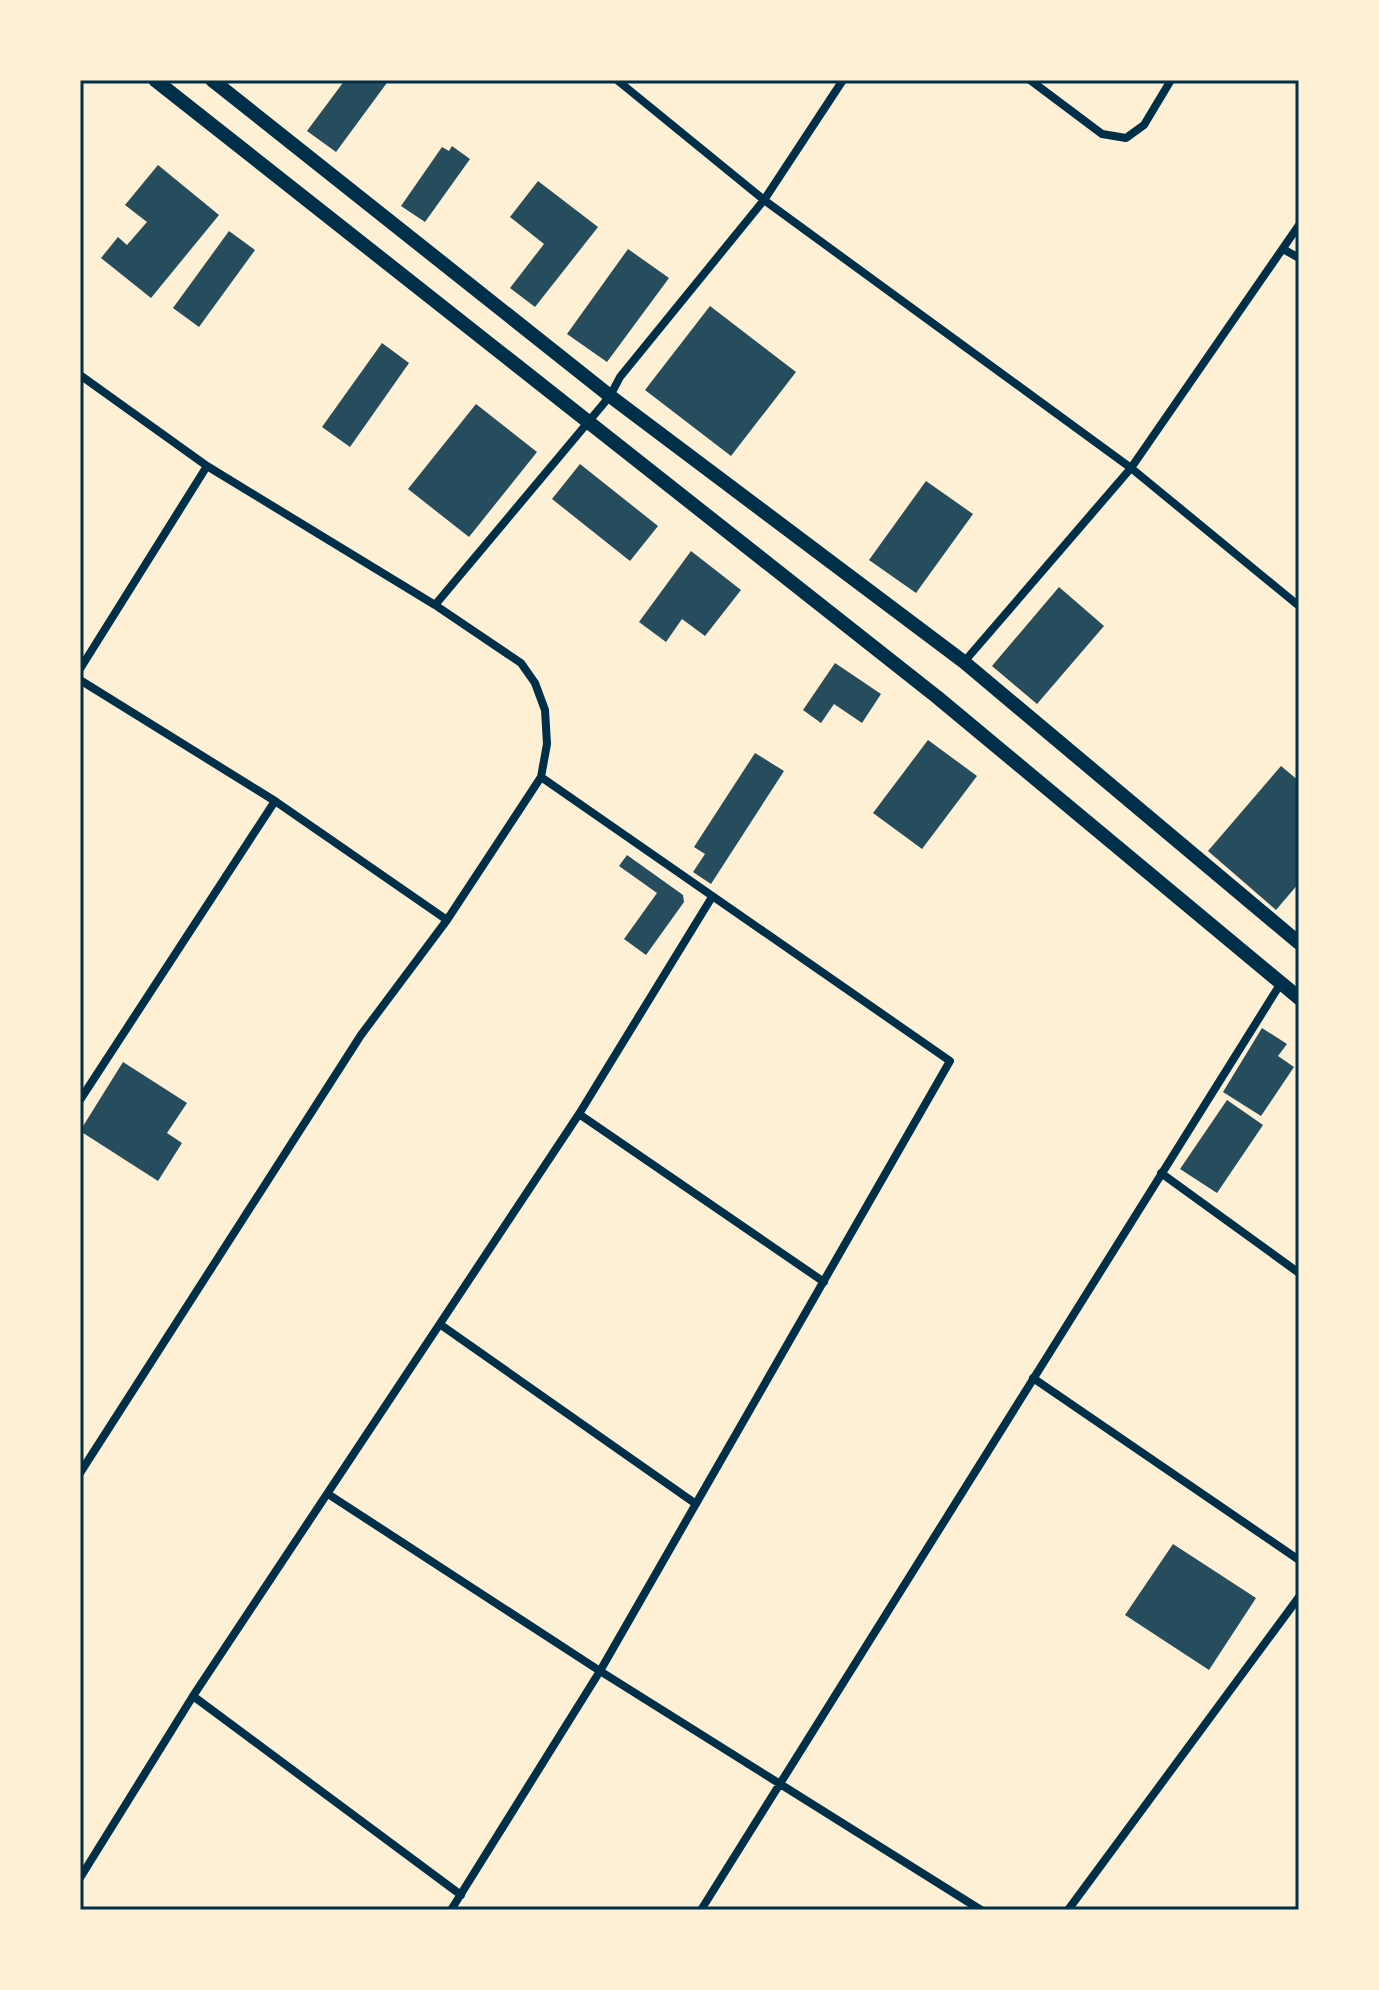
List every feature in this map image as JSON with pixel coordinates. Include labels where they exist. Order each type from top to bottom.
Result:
[{"type":"street","points":[[155,80],[937,697],[1299,998]]},
{"type":"street","points":[[212,80],[610,396],[964,662],[1299,943]]},
{"type":"street","points":[[617,80],[764,200],[1131,468],[1299,606]]},
{"type":"street","points":[[435,605],[610,396],[620,377],[764,200],[843,80]]},
{"type":"street","points":[[1030,80],[1102,134],[1126,138],[1144,125],[1171,80]]},
{"type":"street","points":[[964,662],[1131,468],[1299,225]]},
{"type":"street","points":[[1283,249],[1299,258]]},
{"type":"street","points":[[80,375],[207,466],[435,605],[521,663],[535,683],[545,710],[547,744],[541,777],[447,920],[361,1035],[80,1473]]},
{"type":"street","points":[[80,669],[207,466]]},
{"type":"street","points":[[80,680],[275,801],[447,920]]},
{"type":"street","points":[[451,1910],[600,1671],[950,1061],[868,1001],[541,777]]},
{"type":"street","points":[[80,1100],[275,801]]},
{"type":"street","points":[[80,1878],[193,1696],[579,1114],[712,897]]},
{"type":"street","points":[[701,1910],[1281,983]]},
{"type":"street","points":[[579,1114],[824,1282]]},
{"type":"street","points":[[1161,1173],[1299,1273]]},
{"type":"street","points":[[441,1325],[696,1504]]},
{"type":"street","points":[[1033,1378],[1299,1560]]},
{"type":"street","points":[[328,1494],[600,1671],[981,1910]]},
{"type":"street","points":[[1068,1910],[1299,1597]]},
{"type":"street","points":[[193,1696],[461,1895]]},
{"type":"building","points":[[345,80],[389,80],[336,152],[307,131]]},
{"type":"building","points":[[452,146],[470,159],[425,222],[401,206],[442,147],[449,151]]},
{"type":"building","points":[[158,165],[219,215],[151,298],[101,258],[118,237],[127,245],[147,222],[125,205]]},
{"type":"building","points":[[538,181],[598,227],[535,307],[510,288],[544,244],[510,217]]},
{"type":"building","points":[[229,231],[255,250],[199,327],[173,308]]},
{"type":"building","points":[[628,249],[669,278],[607,362],[567,334]]},
{"type":"building","points":[[710,306],[796,372],[731,456],[645,390]]},
{"type":"building","points":[[382,343],[409,363],[350,447],[322,427]]},
{"type":"building","points":[[476,404],[537,452],[469,537],[408,489]]},
{"type":"building","points":[[580,464],[658,526],[630,561],[552,499]]},
{"type":"building","points":[[926,481],[973,514],[916,593],[869,560]]},
{"type":"building","points":[[691,551],[741,590],[705,636],[682,619],[666,642],[639,622]]},
{"type":"building","points":[[1059,587],[1104,626],[1037,704],[992,666]]},
{"type":"building","points":[[835,663],[881,694],[862,723],[834,704],[821,723],[803,710]]},
{"type":"building","points":[[928,740],[977,776],[922,849],[873,813]]},
{"type":"building","points":[[755,753],[784,771],[711,884],[693,872],[705,854],[694,847]]},
{"type":"building","points":[[1281,766],[1299,781],[1299,883],[1276,910],[1208,851]]},
{"type":"building","points":[[627,855],[683,895],[684,902],[646,955],[624,939],[657,893],[619,866]]},
{"type":"building","points":[[1262,1028],[1287,1044],[1278,1056],[1294,1067],[1261,1116],[1223,1092]]},
{"type":"building","points":[[123,1062],[187,1103],[167,1133],[182,1143],[158,1181],[80,1131]]},
{"type":"building","points":[[1227,1100],[1263,1125],[1217,1193],[1180,1169]]},
{"type":"building","points":[[1173,1544],[1256,1598],[1209,1670],[1125,1615]]}]
